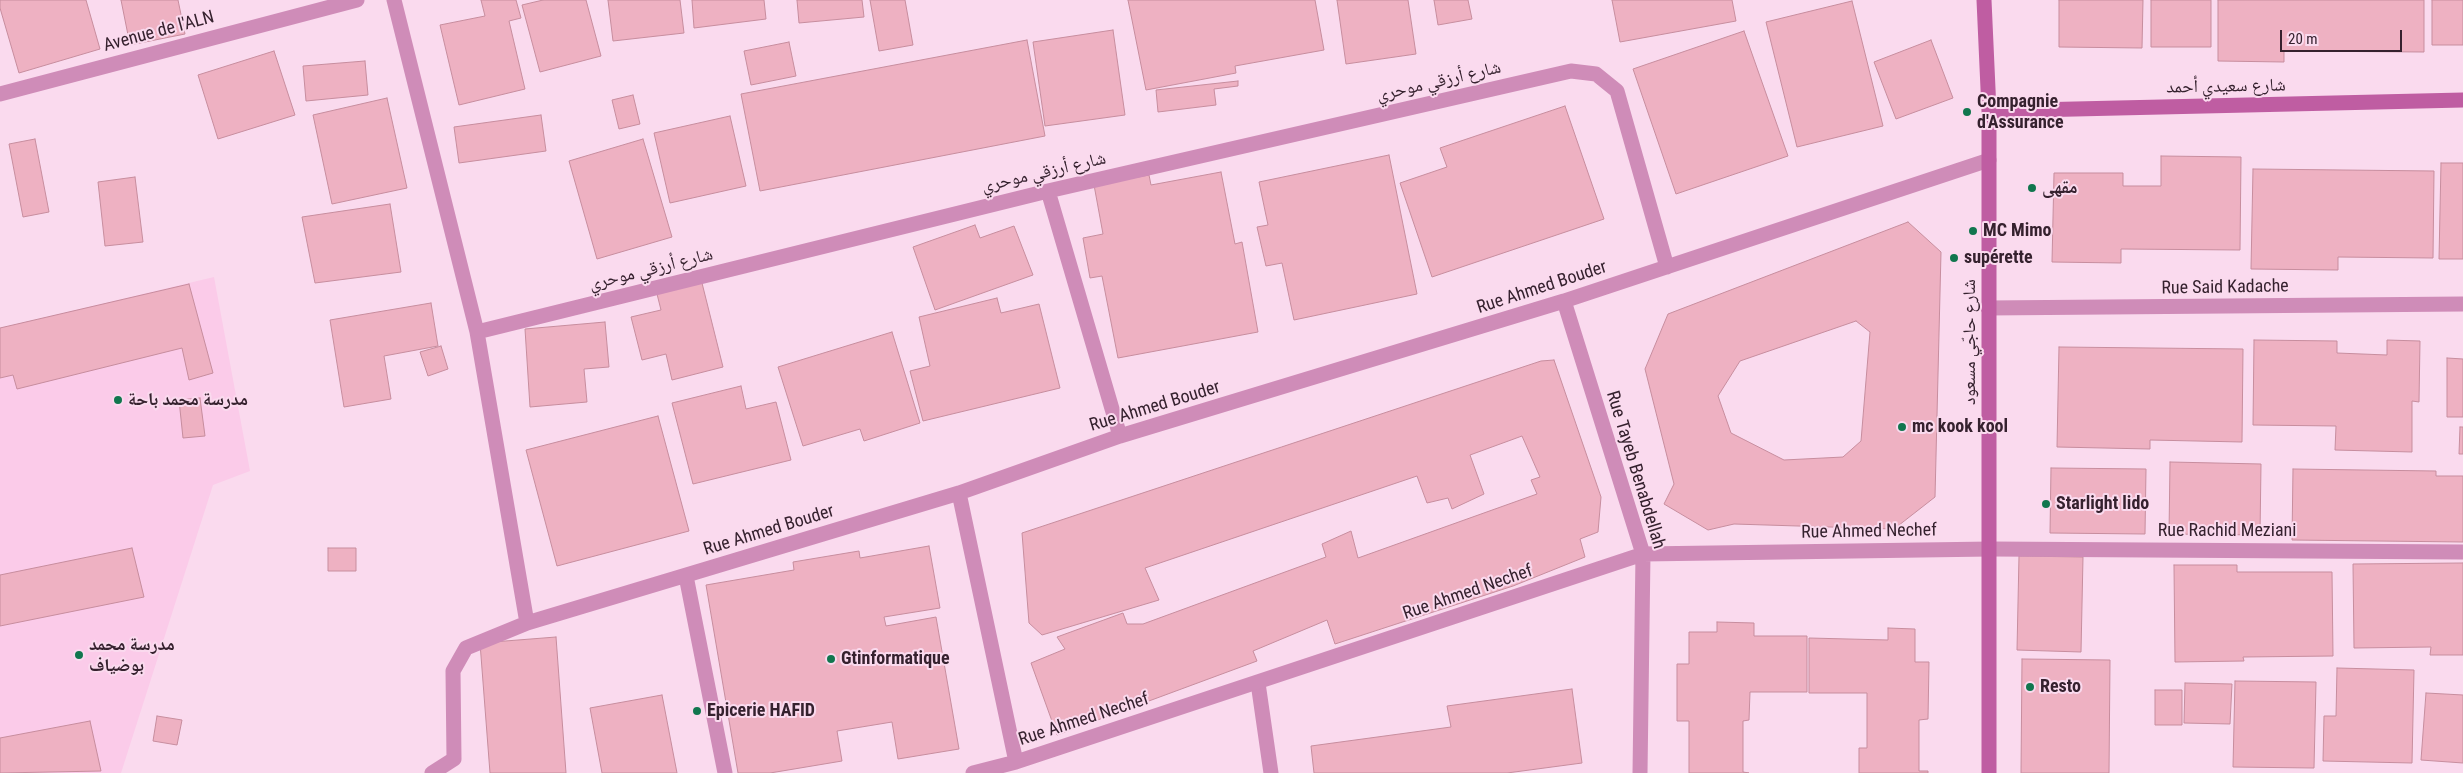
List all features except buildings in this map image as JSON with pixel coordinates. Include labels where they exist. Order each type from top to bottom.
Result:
[{"type":"main road","name":"شارع حاجّي مسعود","points":[[1984,0],[1989,111],[1988,308],[1991,549],[1989,773]]},
{"type":"main road","name":"شارع سعيدي أحمد","points":[[1989,111],[2463,100]]},
{"type":"street","name":"Avenue de l'ALN","points":[[0,94],[357,0]]},
{"type":"street","points":[[394,0],[477,332],[527,623]]},
{"type":"street","name":"شارع أرزقي موحري","points":[[477,332],[1048,190],[1572,71],[1596,74],[1617,91],[1667,266]]},
{"type":"street","name":"Rue Ahmed Bouder","points":[[432,773],[456,766],[453,671],[466,648],[527,623],[959,493],[1120,436],[1564,301],[1989,160]]},
{"type":"street","points":[[1048,190],[1120,436]]},
{"type":"street","name":"Rue Tayeb Benabdellah","points":[[1564,301],[1643,554],[1640,773]]},
{"type":"street","name":"Rue Said Kadache","points":[[1988,308],[2463,304]]},
{"type":"street","points":[[959,493],[1016,762]]},
{"type":"street","name":"Rue Ahmed Nechef","points":[[973,773],[1016,762],[1258,683],[1643,554],[1991,549]]},
{"type":"street","name":"Rue Rachid Meziani","points":[[1991,549],[2463,552]]},
{"type":"street","points":[[686,576],[725,773]]},
{"type":"street","points":[[1258,683],[1271,773]]},
{"type":"shaded area","points":[[214,277],[250,471],[213,485],[121,773],[0,773],[0,328]]},
{"type":"place","name":"Compagnie d'Assurance","points":[[1967,112]]},
{"type":"place","name":"مقهى","points":[[2032,188]]},
{"type":"place","name":"MC Mimo","points":[[1973,231]]},
{"type":"place","name":"supérette","points":[[1954,258]]},
{"type":"place","name":"مدرسة محمد باحة","points":[[118,400]]},
{"type":"place","name":"mc kook kool","points":[[1902,427]]},
{"type":"place","name":"Starlight lido","points":[[2046,504]]},
{"type":"place","name":"مدرسة محمد بوضياف","points":[[79,655]]},
{"type":"place","name":"Gtinformatique","points":[[831,659]]},
{"type":"place","name":"Resto","points":[[2030,687]]},
{"type":"place","name":"Epicerie HAFID","points":[[697,711]]}]
